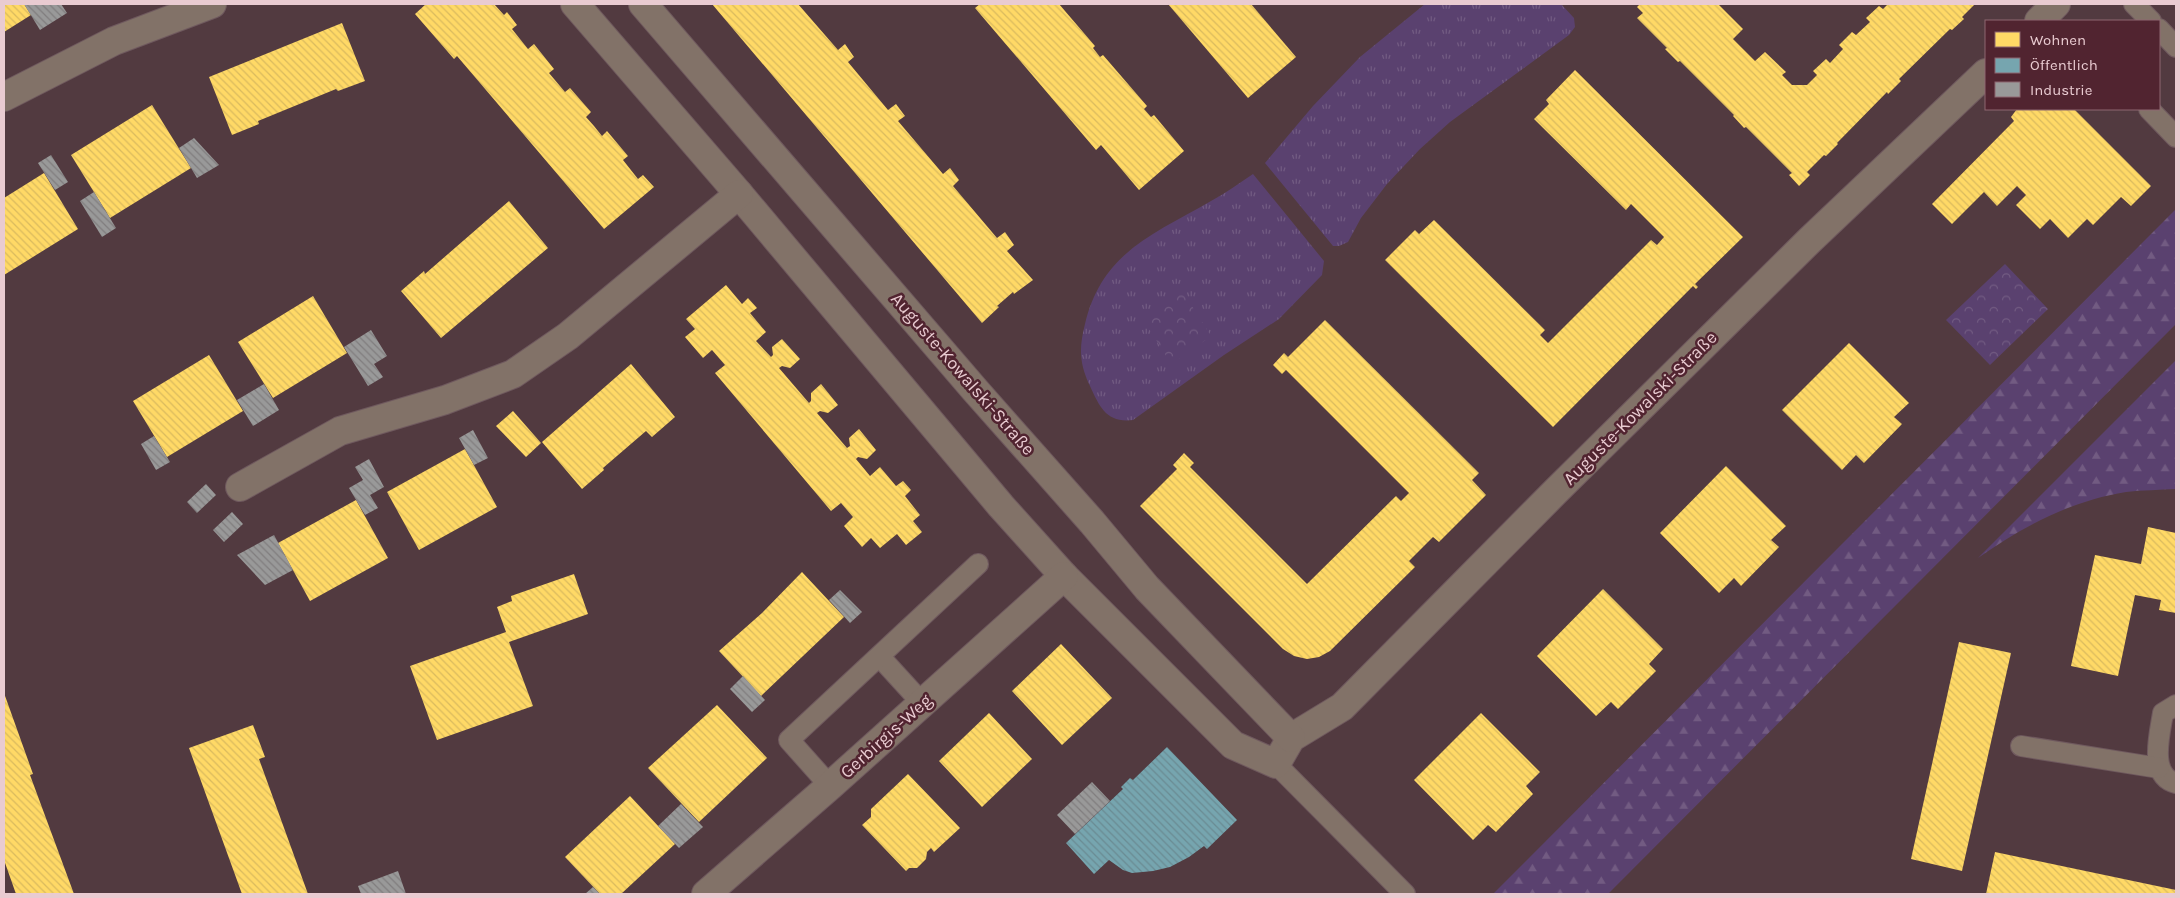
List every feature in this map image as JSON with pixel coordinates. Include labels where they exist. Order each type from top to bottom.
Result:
[{"type":"street","points":[[4,98],[114,41],[212,4]]},
{"type":"street","points":[[575,4],[739,194],[1001,506],[1064,576],[1233,745],[1276,764]]},
{"type":"street","name":"Auguste-Kowalski-Straße","points":[[643,4],[1147,588],[1291,738]]},
{"type":"street","name":"Auguste-Kowalski-Straße","points":[[1276,764],[1291,738],[1342,707],[1554,493],[1803,247],[1985,74]]},
{"type":"street","points":[[240,487],[340,431],[445,400],[513,374],[568,336],[739,194]]},
{"type":"street","name":"Gerbirgis-Weg","points":[[706,894],[830,786],[1064,576]]},
{"type":"lane","points":[[2134,4],[2150,20]]},
{"type":"lane","points":[[2160,30],[2176,47]]},
{"type":"lane","points":[[2150,110],[2176,137]]},
{"type":"lane","points":[[830,786],[789,740],[978,564]]},
{"type":"lane","points":[[880,656],[922,703]]},
{"type":"lane","points":[[2176,705],[2163,713],[2157,754],[2159,768],[2172,782],[2176,783]]},
{"type":"lane","points":[[2021,746],[2159,768]]},
{"type":"lane","points":[[1276,764],[1405,894]]},
{"type":"green space","points":[[1425,4],[1561,4],[1574,18],[1575,27],[1569,35],[1450,122],[1420,149],[1387,184],[1361,218],[1348,242],[1339,246],[1333,246],[1265,163],[1313,106],[1360,57]]},
{"type":"green space","points":[[1253,174],[1324,261],[1322,275],[1279,319],[1224,355],[1133,420],[1117,419],[1111,416],[1101,407],[1086,378],[1081,355],[1085,324],[1093,299],[1104,279],[1117,262],[1151,235],[1217,198]]},
{"type":"green space","points":[[2176,209],[2176,324],[1608,894],[1493,894]]},
{"type":"green space","points":[[2005,264],[2048,309],[1990,365],[1946,320]]},
{"type":"green space","points":[[1183,292],[1211,336],[1178,360],[1170,362],[1144,321]]},
{"type":"green space","points":[[2176,360],[2176,489],[2126,492],[2067,508],[2012,535],[1978,558]]},
{"type":"building: Wohnen","points":[[4,4],[24,4],[31,15],[4,32]]},
{"type":"building: Wohnen","points":[[426,4],[494,4],[504,15],[507,12],[517,25],[512,29],[528,49],[534,44],[554,69],[549,73],[565,92],[570,88],[591,112],[586,117],[602,136],[607,131],[628,156],[623,160],[638,179],[643,175],[654,187],[604,229],[457,56],[454,59],[415,14]]},
{"type":"building: Wohnen","points":[[712,4],[798,4],[838,50],[845,44],[854,57],[848,62],[888,110],[896,104],[905,116],[898,121],[943,174],[950,168],[959,180],[953,186],[997,238],[1005,232],[1014,245],[1007,251],[1033,280],[1014,294],[1013,292],[982,323]]},
{"type":"building: Wohnen","points":[[980,4],[1059,4],[1095,46],[1093,48],[1100,57],[1103,55],[1147,106],[1144,109],[1151,117],[1154,115],[1184,151],[1139,190],[1101,145],[1096,150],[975,8]]},
{"type":"building: Wohnen","points":[[1168,4],[1251,4],[1296,57],[1248,98]]},
{"type":"building: Wohnen","points":[[1640,4],[1718,4],[1743,29],[1733,39],[1755,61],[1765,52],[1786,72],[1782,75],[1792,85],[1807,85],[1817,75],[1813,71],[1826,59],[1830,63],[1843,49],[1839,45],[1852,32],[1856,35],[1870,22],[1866,18],[1879,6],[1883,9],[1888,4],[1975,4],[1962,17],[1964,19],[1952,30],[1950,29],[1899,79],[1901,81],[1888,94],[1887,92],[1826,156],[1824,155],[1807,172],[1810,175],[1799,186],[1789,175],[1792,173],[1746,127],[1744,128],[1734,115],[1680,61],[1678,62],[1665,49],[1667,48],[1637,18],[1643,13],[1637,7]]},
{"type":"building: Wohnen","points":[[342,23],[365,81],[338,91],[336,89],[258,121],[259,124],[232,135],[209,77]]},
{"type":"building: Wohnen","points":[[1575,70],[1743,237],[1695,284],[1698,287],[1696,289],[1693,286],[1553,427],[1385,260],[1415,230],[1419,234],[1434,220],[1545,330],[1540,335],[1548,343],[1651,240],[1657,245],[1664,237],[1631,204],[1626,210],[1534,119],[1549,104],[1546,100]]},
{"type":"building: Wohnen","points":[[152,105],[191,168],[110,218],[71,155]]},
{"type":"building: Wohnen","points":[[2016,110],[2075,110],[2151,186],[2131,206],[2121,197],[2093,225],[2087,219],[2068,238],[2050,219],[2040,229],[2016,205],[2026,195],[2017,186],[1997,206],[1984,192],[1952,224],[1932,204],[2014,121],[2011,117]]},
{"type":"building: Wohnen","points":[[44,173],[78,229],[4,275],[4,198]]},
{"type":"building: Wohnen","points":[[509,201],[548,248],[441,338],[401,291],[424,271],[425,274]]},
{"type":"building: Wohnen","points":[[726,285],[742,304],[748,298],[757,308],[750,313],[766,332],[756,341],[771,357],[773,355],[772,347],[782,339],[800,359],[790,368],[782,366],[779,368],[809,403],[811,401],[811,393],[821,384],[838,405],[828,413],[820,411],[817,413],[847,448],[850,446],[849,438],[859,429],[876,450],[867,459],[858,457],[856,459],[870,476],[880,467],[896,486],[903,481],[911,490],[905,496],[920,515],[913,521],[922,532],[906,545],[897,534],[880,548],[871,538],[862,547],[844,526],[853,517],[841,503],[831,511],[715,373],[725,365],[712,350],[703,358],[685,337],[695,329],[686,319]]},
{"type":"building: Wohnen","points":[[313,296],[347,353],[273,398],[238,342]]},
{"type":"building: Wohnen","points":[[1325,320],[1479,473],[1472,480],[1486,495],[1439,542],[1433,537],[1409,561],[1415,567],[1330,651],[1319,657],[1307,659],[1294,656],[1283,649],[1140,506],[1177,469],[1173,465],[1184,453],[1194,463],[1190,467],[1307,584],[1396,496],[1401,501],[1409,493],[1286,370],[1282,374],[1273,365],[1284,353],[1288,357]]},
{"type":"building: Wohnen","points":[[1849,343],[1909,403],[1894,417],[1902,424],[1864,463],[1856,455],[1842,470],[1782,410]]},
{"type":"building: Wohnen","points":[[209,355],[243,411],[167,457],[133,401]]},
{"type":"building: Wohnen","points":[[631,364],[675,417],[652,437],[646,431],[582,489],[542,442]]},
{"type":"building: Wohnen","points":[[513,411],[541,443],[526,457],[496,426]]},
{"type":"building: Wohnen","points":[[465,449],[497,507],[419,550],[387,492]]},
{"type":"building: Wohnen","points":[[1726,466],[1786,526],[1771,540],[1779,547],[1741,586],[1734,578],[1719,593],[1660,533]]},
{"type":"building: Wohnen","points":[[356,500],[388,558],[310,601],[278,543]]},
{"type":"building: Wohnen","points":[[2148,527],[2176,533],[2176,613],[2159,610],[2161,600],[2135,595],[2118,676],[2071,666],[2095,555],[2141,564]]},
{"type":"building: Wohnen","points":[[802,572],[844,617],[761,696],[719,651],[762,613]]},
{"type":"building: Wohnen","points":[[574,574],[588,614],[509,642],[533,706],[437,740],[410,666],[506,632],[497,607],[512,601],[511,596]]},
{"type":"building: Wohnen","points":[[1603,589],[1663,649],[1649,664],[1656,671],[1618,709],[1611,702],[1596,716],[1537,656]]},
{"type":"building: Wohnen","points":[[1959,642],[2011,653],[1962,871],[1911,859]]},
{"type":"building: Wohnen","points":[[1061,644],[1112,698],[1062,745],[1012,691]]},
{"type":"building: Wohnen","points":[[4,693],[33,774],[30,775],[74,894],[16,894],[4,860]]},
{"type":"building: Wohnen","points":[[717,705],[767,758],[699,822],[648,768]]},
{"type":"building: Wohnen","points":[[989,713],[1032,759],[982,807],[939,761]]},
{"type":"building: Wohnen","points":[[1481,713],[1540,772],[1526,786],[1533,794],[1496,832],[1488,825],[1473,840],[1414,780]]},
{"type":"building: Wohnen","points":[[253,725],[265,757],[259,759],[308,894],[242,894],[189,748]]},
{"type":"building: Wohnen","points":[[908,774],[960,828],[934,852],[931,848],[927,852],[926,859],[917,868],[909,868],[906,871],[862,825],[871,817],[871,809]]},
{"type":"building: Wohnen","points":[[630,796],[675,844],[621,894],[600,894],[565,857]]},
{"type":"building: Wohnen","points":[[1995,852],[2176,890],[2176,894],[1986,894]]},
{"type":"building: Öffentlich","points":[[1167,747],[1237,820],[1207,849],[1204,846],[1170,867],[1132,873],[1123,870],[1109,860],[1094,874],[1066,843],[1123,789],[1121,787],[1130,778],[1133,780]]},
{"type":"building: Industrie","points":[[24,4],[61,4],[67,13],[40,30]]},
{"type":"building: Industrie","points":[[194,138],[219,165],[197,178],[179,148]]},
{"type":"building: Industrie","points":[[51,155],[68,182],[55,190],[38,163]]},
{"type":"building: Industrie","points":[[94,192],[116,228],[102,237],[80,201]]},
{"type":"building: Industrie","points":[[371,330],[387,356],[374,364],[383,377],[368,386],[344,347]]},
{"type":"building: Industrie","points":[[264,384],[279,410],[253,426],[237,400]]},
{"type":"building: Industrie","points":[[473,430],[488,458],[474,465],[459,438]]},
{"type":"building: Industrie","points":[[154,436],[170,462],[156,470],[141,444]]},
{"type":"building: Industrie","points":[[369,459],[384,487],[370,495],[378,508],[365,515],[349,488],[363,480],[355,467]]},
{"type":"building: Industrie","points":[[206,484],[216,495],[197,513],[187,502]]},
{"type":"building: Industrie","points":[[232,512],[243,524],[224,542],[213,530]]},
{"type":"building: Industrie","points":[[274,535],[293,570],[265,585],[237,555]]},
{"type":"building: Industrie","points":[[840,590],[862,612],[850,623],[829,600]]},
{"type":"building: Industrie","points":[[743,676],[765,700],[752,712],[730,689]]},
{"type":"building: Industrie","points":[[1092,782],[1110,801],[1075,834],[1057,815]]},
{"type":"building: Industrie","points":[[681,804],[703,827],[679,848],[658,826]]},
{"type":"building: Industrie","points":[[398,871],[406,894],[361,894],[358,886]]},
{"type":"building: Industrie","points":[[593,887],[600,894],[585,894]]}]
